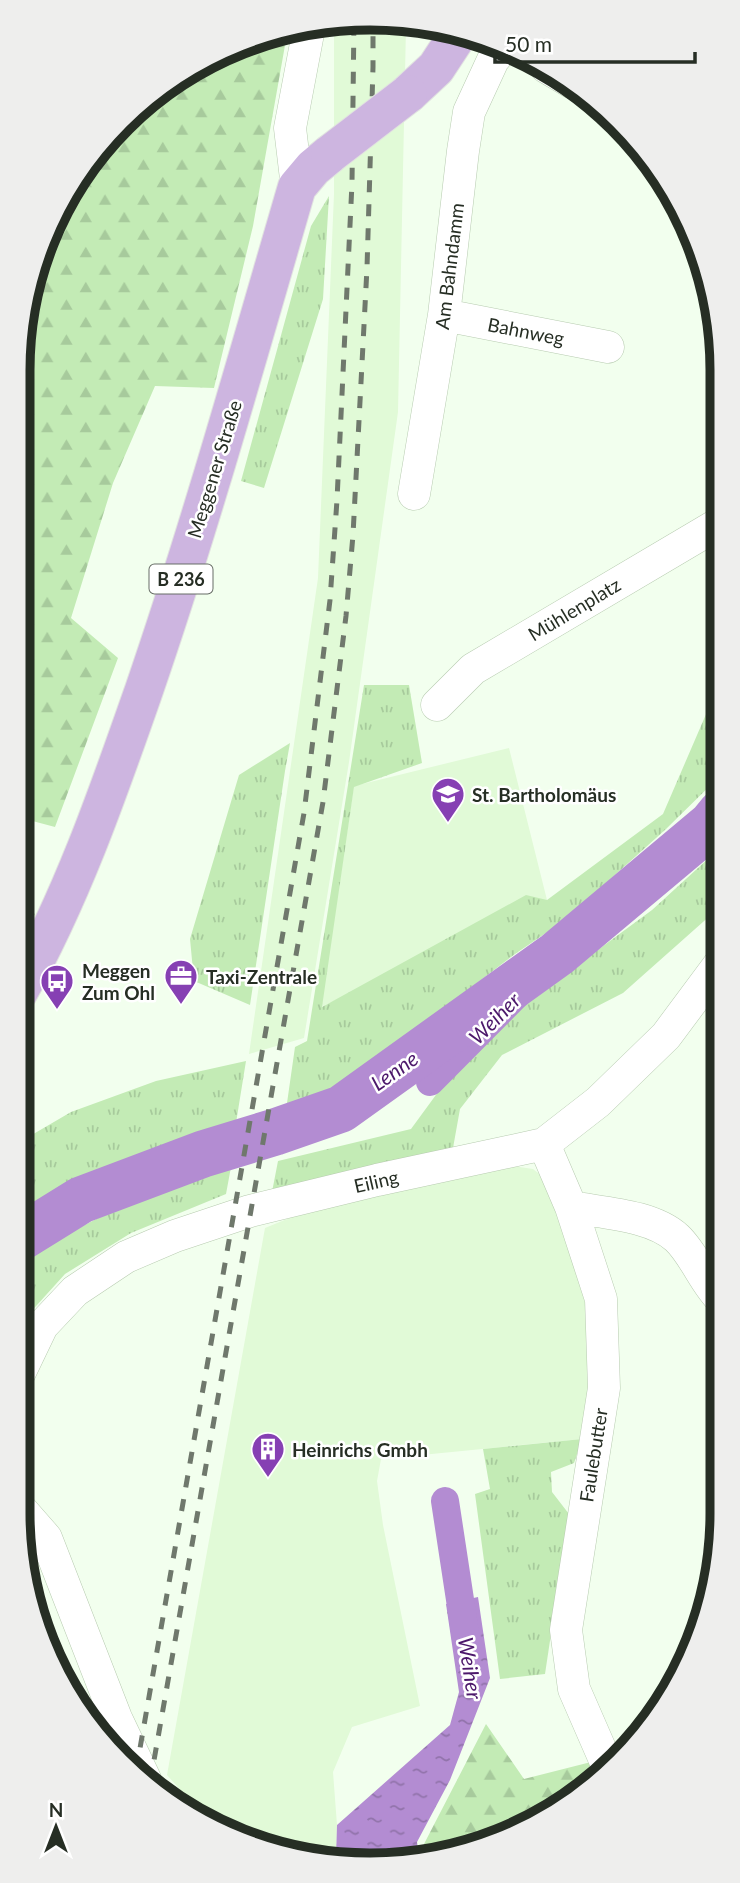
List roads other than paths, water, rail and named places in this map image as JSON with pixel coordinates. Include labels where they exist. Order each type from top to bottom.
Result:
[{"type":"main road","name":"Meggener Straße","points":[[30,971],[45,943],[110,790],[167,623],[297,187],[330,154],[408,94],[436,68],[454,40]]},
{"type":"street","points":[[297,187],[290,128],[308,35]]},
{"type":"street","name":"Am Bahndamm","points":[[414,494],[443,315],[469,112],[498,55]]},
{"type":"street","name":"Bahnweg","points":[[443,315],[608,347]]},
{"type":"street","name":"Mühlenplatz","points":[[437,705],[473,669],[710,529]]},
{"type":"street","name":"Eiling","points":[[30,1351],[42,1326],[75,1291],[126,1257],[175,1236],[250,1211],[544,1144],[598,1102],[666,1036],[710,977]]},
{"type":"street","name":"Faulebutter","points":[[544,1144],[571,1208],[601,1299],[604,1388],[566,1630],[574,1689],[605,1760]]},
{"type":"street","points":[[571,1208],[633,1218],[661,1227],[677,1238],[710,1283]]},
{"type":"street","points":[[30,1520],[46,1538],[116,1718],[136,1760]]},
{"type":"water","points":[[478,1597],[490,1678],[450,1780],[417,1842],[418,1849],[392,1853],[336,1851],[337,1825],[450,1725],[459,1692],[446,1604]]},
{"type":"waterway","name":"Lenne","points":[[30,1232],[81,1200],[203,1154],[341,1109],[557,954],[710,826]]},
{"type":"waterway","name":"Weiher","points":[[430,1082],[557,954]]},
{"type":"waterway","name":"Weiher","points":[[445,1501],[466,1639]]},
{"type":"railway","points":[[138,1762],[304,813],[330,600],[337,500],[352,183],[354,30]]},
{"type":"railway","points":[[152,1774],[323,802],[353,535],[367,268],[373,30]]},
{"type":"place","name":"St. Bartholomäus","points":[[448,824]]},
{"type":"place","name":"Taxi-Zentrale","points":[[181,1006]]},
{"type":"place","name":"Meggen Zum Ohl","points":[[57,1011]]},
{"type":"place","name":"Heinrichs Gmbh","points":[[268,1479]]}]
